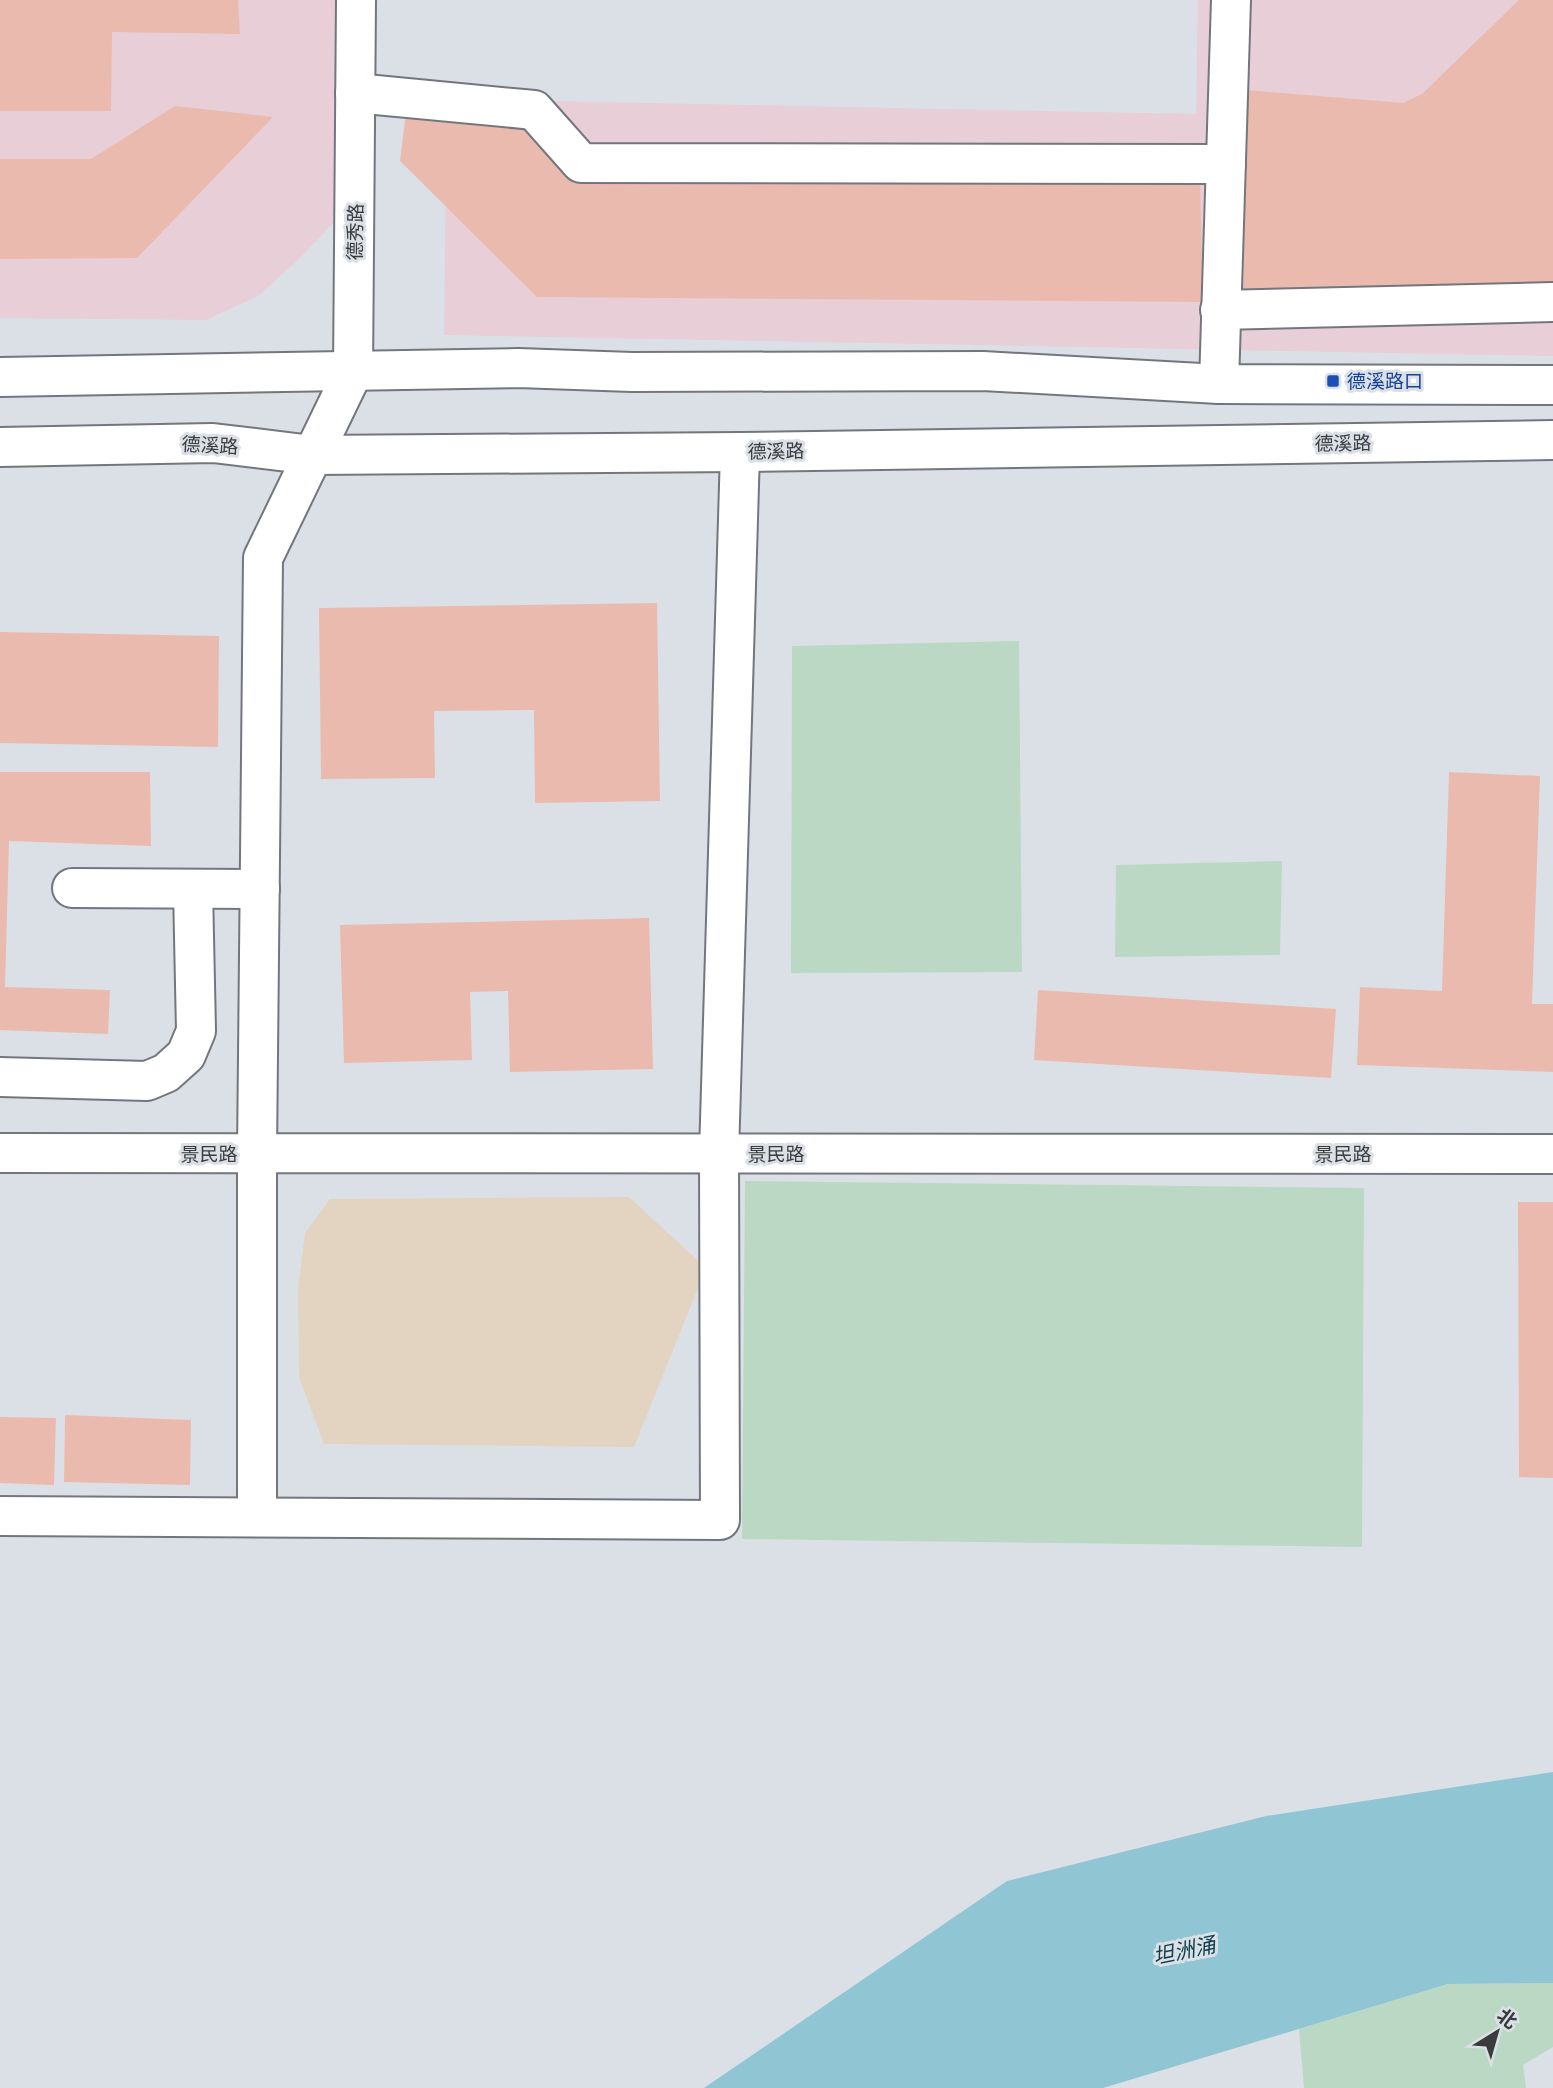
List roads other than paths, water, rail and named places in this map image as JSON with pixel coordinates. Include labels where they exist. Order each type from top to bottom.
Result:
[{"type":"street","name":"德秀路","points":[[257,1517],[257,1155],[263,558],[353,372],[356,0]]},
{"type":"street","points":[[1219,384],[1231,0]]},
{"type":"street","points":[[355,93],[534,110],[581,163],[1226,164]]},
{"type":"street","points":[[1220,310],[1553,302]]},
{"type":"street","points":[[0,377],[518,368],[632,372],[983,371],[1219,384],[1552,385]]},
{"type":"street","name":"德溪路","points":[[0,447],[213,443],[312,455],[740,452],[1553,440]]},
{"type":"street","points":[[0,1516],[720,1520],[719,1154],[740,452]]},
{"type":"street","points":[[72,888],[260,889]]},
{"type":"street","points":[[0,1077],[147,1081],[166,1073],[186,1055],[196,1031],[193,888]]},
{"type":"street","name":"景民路","points":[[0,1153],[1553,1154]]},
{"type":"water","name":"坦洲涌","points":[[1553,1772],[1553,1983],[1448,1984],[1103,2088],[704,2088],[1007,1881],[1266,1816]]},
{"type":"place","name":"德溪路口","points":[[1333,381]]}]
